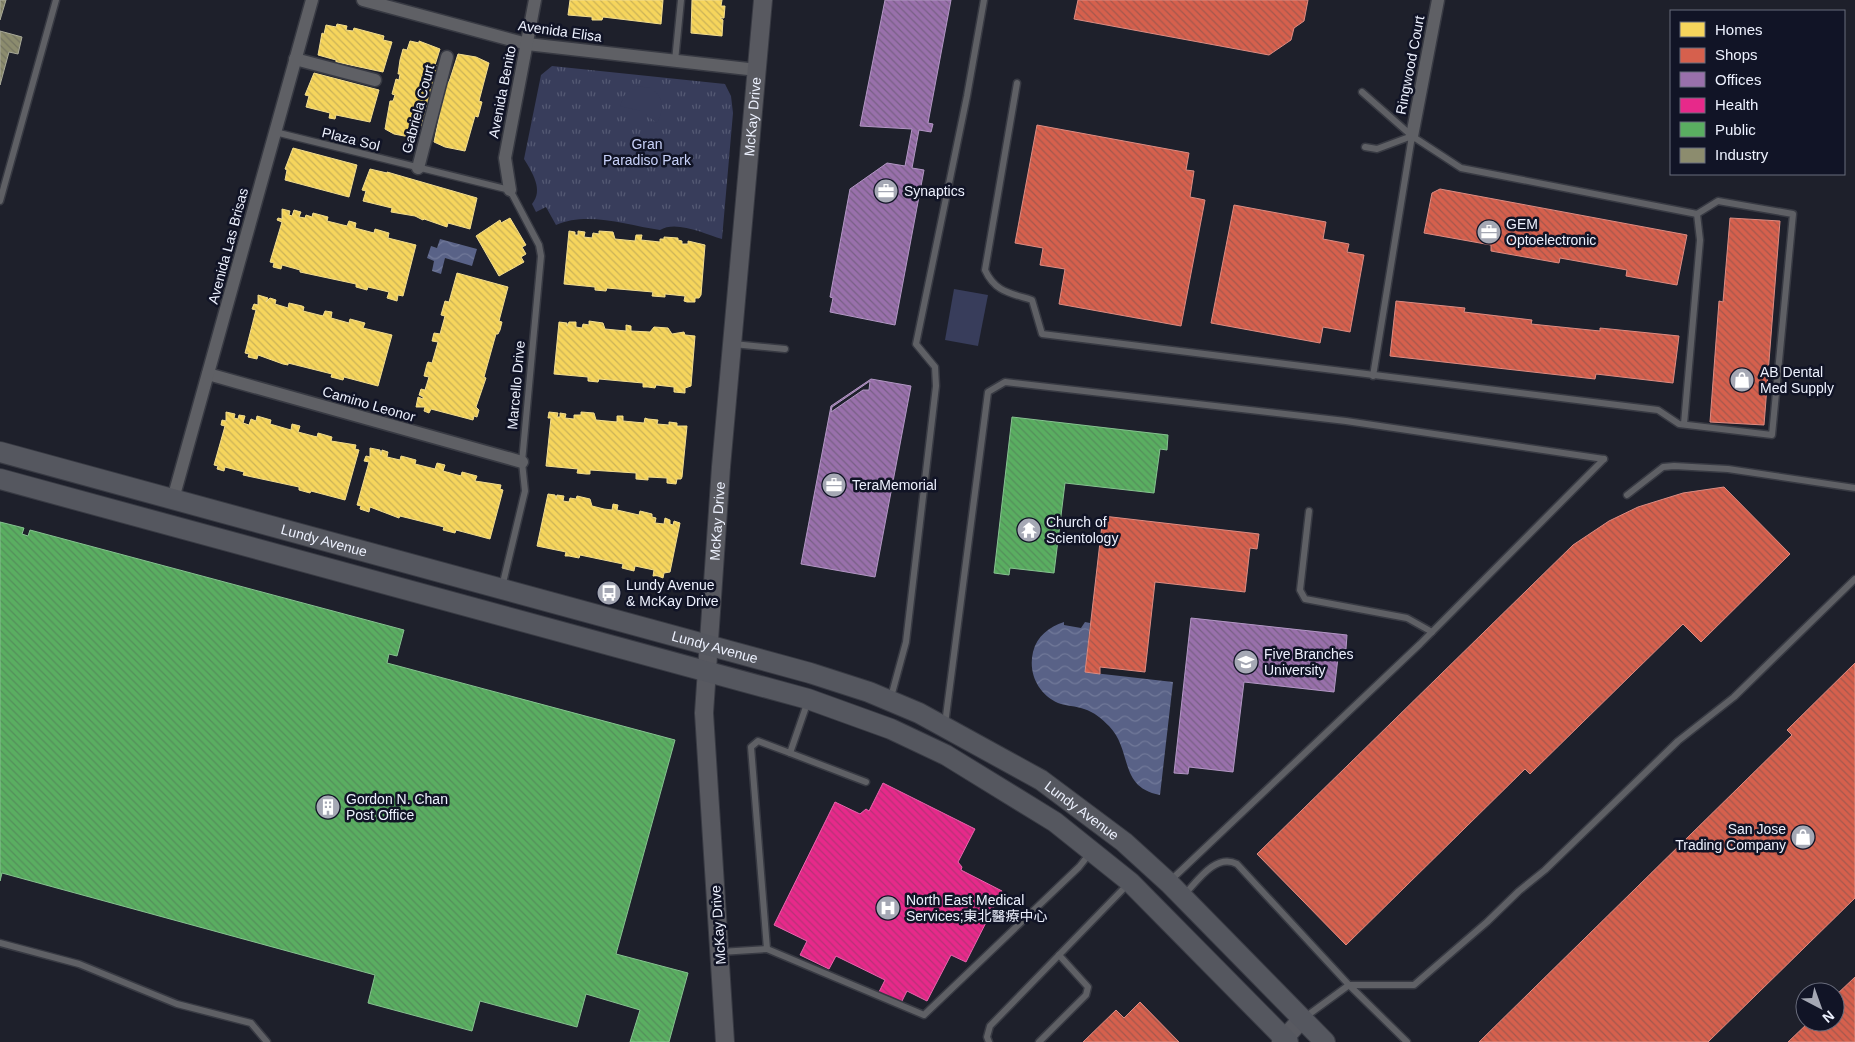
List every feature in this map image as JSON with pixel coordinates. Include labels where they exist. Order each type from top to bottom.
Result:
[{"type":"main road","name":"Lundy Avenue","points":[[0,452],[707,644],[810,673],[890,701],[944,726],[1041,780],[1124,842],[1175,890],[1325,1042]]},
{"type":"main road","points":[[0,466],[43,477],[68,470]]},
{"type":"main road","name":"Lundy Avenue","points":[[0,479],[201,532],[705,671],[808,700],[891,729],[946,754],[1055,822],[1092,850],[1130,882],[1285,1041]]},
{"type":"main road","points":[[201,532],[230,528],[355,559],[374,554]]},
{"type":"street","name":"Avenida Las Brisas","points":[[174,499],[312,0]]},
{"type":"street","name":"Avenida Elisa","points":[[363,0],[526,44],[756,70]]},
{"type":"street","name":"Avenida Benito","points":[[510,190],[505,158],[535,0]]},
{"type":"street","name":"McKay Drive","points":[[726,1042],[704,713],[705,671],[756,70],[764,0]]},
{"type":"street","name":"Ringwood Court","points":[[1412,136],[1438,0]]},
{"type":"street","name":"Gabriela Court","points":[[418,168],[446,57]]},
{"type":"street","points":[[295,59],[375,80]]},
{"type":"street","name":"Camino Leonor","points":[[208,374],[522,462]]},
{"type":"street","points":[[1285,1041],[1302,1019]]},
{"type":"lane","points":[[0,202],[56,0]]},
{"type":"lane","points":[[675,61],[681,0]]},
{"type":"lane","points":[[890,701],[906,642],[936,386],[934,367],[916,344],[967,96],[984,0]]},
{"type":"lane","points":[[1016,84],[985,270],[991,282],[1002,291],[1032,300],[1042,334],[1658,410],[1684,424],[1772,435],[1793,214],[1718,201],[1697,214],[1461,168],[1412,136],[1362,92]]},
{"type":"lane","name":"Plaza Sol","points":[[275,132],[510,190]]},
{"type":"lane","points":[[1365,147],[1377,149],[1412,136]]},
{"type":"lane","points":[[1373,376],[1412,136]]},
{"type":"lane","name":"Marcello Drive","points":[[501,588],[525,491],[522,462],[541,256],[539,244],[510,190]]},
{"type":"lane","points":[[1684,424],[1700,240],[1697,214]]},
{"type":"lane","points":[[732,344],[785,349]]},
{"type":"lane","points":[[944,726],[988,392],[1005,382],[1346,421],[1604,459],[1175,890]]},
{"type":"lane","points":[[1627,495],[1664,466],[1728,469],[1855,488]]},
{"type":"lane","points":[[1309,511],[1300,590],[1306,599],[1407,618],[1432,632]]},
{"type":"lane","points":[[1302,1019],[1350,985],[1414,985],[1487,922],[1519,891],[1546,870],[1678,740],[1734,697],[1855,578]]},
{"type":"lane","points":[[790,753],[808,700]]},
{"type":"lane","points":[[767,949],[751,747],[758,741],[866,782]]},
{"type":"lane","points":[[720,952],[767,949],[924,1016],[1079,867],[1092,850]]},
{"type":"lane","points":[[1175,890],[1220,861],[1229,860],[1237,864],[1350,985],[1407,1042]]},
{"type":"lane","points":[[989,1042],[987,1037],[990,1026],[1130,882]]},
{"type":"lane","points":[[0,943],[80,964],[176,1004],[251,1023],[267,1042]]},
{"type":"lane","points":[[1039,1042],[1086,995],[1088,987],[1059,955]]},
{"type":"green space","name":"Gran Paradiso Park","points":[[552,66],[725,84],[731,96],[733,113],[722,239],[682,227],[674,226],[660,230],[607,220],[581,219],[556,225],[546,207],[536,212],[532,204],[537,193],[536,181],[524,159],[541,75]]},
{"type":"green space","points":[[636,86],[651,88],[659,96],[662,108],[657,123],[641,111],[620,106],[624,96]]},
{"type":"green space","points":[[954,289],[988,295],[978,346],[945,340]]},
{"type":"water","points":[[440,239],[477,249],[472,266],[445,258],[441,274],[432,271],[434,261],[427,258],[431,246],[437,248]]},
{"type":"water","points":[[1064,622],[1064,625],[1081,628],[1085,622],[1090,623],[1085,672],[1173,682],[1160,795],[1147,791],[1138,784],[1132,776],[1116,736],[1104,721],[1088,710],[1061,704],[1051,699],[1036,682],[1033,675],[1032,660],[1037,641],[1044,633]]},
{"type":"building: Homes","points":[[570,0],[663,0],[661,24],[603,17],[602,20],[592,20],[592,17],[568,15]]},
{"type":"building: Homes","points":[[692,0],[722,0],[721,6],[725,6],[724,18],[720,18],[723,20],[722,36],[691,33]]},
{"type":"building: Homes","points":[[337,24],[347,26],[346,30],[353,31],[354,28],[384,36],[383,40],[392,42],[383,72],[336,62],[336,60],[318,55],[322,33],[324,34],[326,25],[336,27]]},
{"type":"building: Homes","points":[[410,41],[419,43],[419,41],[440,49],[435,65],[438,66],[421,127],[418,126],[415,138],[394,134],[385,129],[390,101],[393,101],[395,95],[392,94],[396,79],[399,80],[400,74],[398,74],[403,49],[407,50]]},
{"type":"building: Homes","points":[[458,54],[476,57],[489,63],[479,101],[482,102],[478,117],[475,116],[465,151],[445,147],[434,142],[440,113],[437,113],[440,102],[443,103],[446,81],[449,82]]},
{"type":"building: Homes","points":[[314,73],[379,90],[370,122],[336,115],[335,119],[329,118],[330,113],[306,107],[309,96],[305,95]]},
{"type":"building: Homes","points":[[293,148],[357,165],[349,197],[285,180],[287,170],[285,169]]},
{"type":"building: Homes","points":[[370,169],[387,172],[477,198],[470,229],[448,223],[447,227],[415,216],[391,212],[392,208],[363,201],[366,191],[362,190]]},
{"type":"building: Homes","points":[[282,209],[290,211],[289,215],[292,216],[294,210],[301,212],[299,217],[305,218],[306,215],[312,217],[313,213],[328,217],[327,221],[347,226],[349,221],[356,223],[355,228],[374,233],[375,229],[389,233],[388,238],[416,245],[403,296],[398,295],[397,301],[387,298],[389,292],[368,287],[367,290],[356,287],[356,284],[300,272],[300,270],[282,265],[281,269],[273,267],[274,263],[270,262],[282,222],[277,220],[278,218],[282,219]]},
{"type":"building: Homes","points":[[510,218],[526,245],[522,247],[526,254],[521,257],[524,262],[499,276],[476,236],[500,220],[501,223]]},
{"type":"building: Homes","points":[[569,231],[575,232],[575,235],[578,235],[578,231],[585,232],[584,237],[592,238],[593,233],[599,234],[599,231],[613,232],[615,239],[635,241],[636,235],[642,235],[641,240],[660,242],[660,239],[664,239],[664,237],[678,238],[678,240],[682,241],[682,244],[688,244],[688,241],[705,245],[701,295],[699,298],[695,298],[695,302],[687,302],[684,301],[685,296],[665,294],[665,297],[652,296],[653,292],[607,288],[606,291],[595,290],[595,287],[564,284]]},
{"type":"building: Homes","points":[[457,273],[508,287],[499,321],[502,322],[500,330],[496,334],[484,377],[486,378],[476,407],[479,410],[477,417],[474,416],[473,420],[431,409],[429,413],[424,411],[425,407],[416,407],[418,397],[423,399],[419,395],[421,389],[425,390],[429,377],[424,376],[427,364],[428,362],[432,363],[438,342],[432,341],[434,333],[440,334],[445,316],[441,315],[445,301],[449,302]]},
{"type":"building: Homes","points":[[258,295],[268,298],[266,302],[270,298],[276,300],[275,304],[288,308],[289,303],[304,307],[303,311],[323,316],[325,311],[332,312],[331,318],[349,323],[350,319],[365,323],[363,328],[392,335],[378,386],[344,377],[343,380],[331,377],[332,374],[288,363],[288,365],[283,364],[258,355],[257,359],[248,357],[249,354],[245,353],[256,310],[252,309],[254,304],[258,305]]},
{"type":"building: Homes","points":[[589,321],[603,323],[605,329],[626,331],[626,325],[631,326],[631,331],[650,332],[654,327],[668,328],[672,334],[684,332],[685,335],[695,336],[691,386],[685,388],[685,393],[674,392],[674,387],[656,385],[655,388],[643,387],[643,383],[599,379],[598,382],[588,381],[588,377],[554,374],[559,322],[567,323],[567,326],[569,322],[576,322],[576,327],[582,328],[583,324],[589,325]]},
{"type":"building: Homes","points":[[226,412],[235,414],[234,418],[238,419],[239,415],[245,416],[243,423],[249,425],[251,419],[256,421],[257,416],[271,420],[270,424],[291,430],[292,424],[300,426],[298,432],[317,437],[318,433],[332,437],[331,441],[356,445],[355,449],[359,450],[345,500],[311,491],[310,493],[299,490],[299,487],[243,475],[244,472],[225,467],[224,471],[217,469],[218,466],[214,465],[225,426],[221,425],[222,420],[226,421]]},
{"type":"building: Homes","points":[[549,412],[558,413],[557,417],[560,417],[560,413],[566,414],[565,418],[574,419],[574,415],[581,415],[581,412],[594,413],[596,420],[617,422],[617,416],[623,416],[623,421],[644,423],[645,418],[658,420],[657,424],[669,425],[669,422],[677,423],[677,426],[687,426],[682,477],[677,479],[676,484],[667,483],[667,478],[648,477],[648,480],[636,479],[636,473],[590,470],[590,474],[586,474],[577,473],[578,469],[546,466],[551,418],[548,418]]},
{"type":"building: Homes","points":[[370,448],[380,450],[381,455],[382,450],[388,452],[387,457],[400,460],[401,456],[416,460],[415,464],[435,469],[437,463],[445,465],[443,471],[461,476],[462,472],[477,476],[475,481],[501,485],[500,489],[503,490],[490,539],[456,530],[455,533],[443,530],[444,527],[400,516],[399,518],[370,507],[369,512],[360,509],[361,506],[357,505],[369,462],[364,461],[366,456],[370,457]]},
{"type":"building: Homes","points":[[548,494],[555,495],[556,499],[557,495],[564,496],[563,501],[569,502],[570,498],[576,499],[577,496],[590,499],[592,506],[604,509],[612,510],[613,504],[618,505],[617,510],[639,515],[640,511],[652,514],[652,517],[656,518],[655,523],[664,524],[665,518],[670,520],[670,524],[673,525],[674,521],[680,523],[670,572],[664,573],[663,578],[653,576],[654,570],[635,566],[634,571],[622,568],[623,564],[580,555],[579,558],[565,556],[566,552],[537,546]]},
{"type":"building: Shops","points":[[1078,0],[1308,0],[1304,21],[1294,28],[1291,40],[1269,55],[1074,19]]},
{"type":"building: Shops","points":[[1037,125],[1189,153],[1186,170],[1194,171],[1190,197],[1205,200],[1181,326],[1059,304],[1065,269],[1040,265],[1043,248],[1015,243]]},
{"type":"building: Shops","points":[[1440,189],[1687,235],[1677,285],[1626,276],[1627,270],[1560,258],[1559,263],[1491,251],[1491,245],[1424,233],[1432,193]]},
{"type":"building: Shops","points":[[1234,205],[1326,222],[1323,239],[1349,244],[1347,252],[1364,255],[1350,332],[1323,327],[1320,343],[1211,323]]},
{"type":"building: Shops","points":[[1730,218],[1780,221],[1764,425],[1710,422],[1719,301],[1723,302]]},
{"type":"building: Shops","points":[[1396,301],[1465,308],[1464,312],[1532,320],[1531,324],[1600,331],[1600,328],[1679,336],[1673,383],[1596,374],[1595,379],[1390,356]]},
{"type":"building: Shops","points":[[1724,487],[1790,554],[1701,642],[1683,624],[1530,774],[1525,769],[1346,945],[1257,854],[1573,545],[1609,521],[1638,507],[1683,493]]},
{"type":"building: Shops","points":[[1103,516],[1259,534],[1257,549],[1250,548],[1245,592],[1155,582],[1145,672],[1100,667],[1100,674],[1085,672]]},
{"type":"building: Shops","points":[[1855,663],[1855,898],[1708,1042],[1479,1042],[1792,735],[1787,730]]},
{"type":"building: Shops","points":[[1855,977],[1855,1042],[1788,1042],[1798,1032],[1845,1032],[1845,986]]},
{"type":"building: Shops","points":[[1140,1002],[1179,1042],[1083,1042],[1116,1010],[1124,1018]]},
{"type":"building: Offices","points":[[885,0],[951,0],[928,123],[933,124],[931,132],[919,130],[912,168],[924,170],[895,325],[830,312],[833,298],[830,297],[850,189],[887,163],[905,166],[912,129],[860,126]]},
{"type":"building: Offices","points":[[871,379],[911,386],[875,577],[801,564],[831,406]],"holes":[[[870,381],[869,390],[863,390],[831,412],[832,407]]]},
{"type":"building: Offices","points":[[1191,618],[1347,635],[1346,649],[1339,649],[1334,692],[1244,682],[1233,772],[1189,767],[1188,774],[1174,773]]},
{"type":"building: Health","name":"North East Medical Services;東北醫療中心","points":[[883,783],[975,829],[958,862],[962,867],[961,870],[1002,891],[966,962],[951,955],[927,1001],[907,991],[900,1005],[878,994],[885,980],[836,956],[829,969],[800,955],[807,941],[774,925],[835,802],[860,814],[866,809],[869,811]]},
{"type":"building: Public","name":"Church of Scientology","points":[[1012,417],[1168,435],[1167,450],[1160,449],[1154,493],[1065,483],[1054,573],[1010,568],[1009,575],[994,573]]},
{"type":"building: Public","name":"Gordon N. Chan Post Office","points":[[0,522],[24,528],[22,534],[28,536],[30,530],[404,630],[397,656],[389,654],[387,663],[675,740],[616,954],[688,973],[669,1042],[630,1042],[640,1010],[586,994],[577,1027],[480,1001],[472,1031],[368,1003],[375,975],[2,873],[0,881]]},
{"type":"building: Industry","points":[[0,0],[6,0],[0,20]]},
{"type":"building: Industry","points":[[0,31],[22,37],[18,54],[9,52],[0,85]]},
{"type":"place","name":"Synaptics","points":[[886,191]]},
{"type":"place","name":"GEM Optoelectronic","points":[[1489,232]]},
{"type":"place","name":"AB Dental Med Supply","points":[[1742,380]]},
{"type":"place","name":"TeraMemorial","points":[[834,485]]},
{"type":"place","name":"Church of Scientology","points":[[1029,530]]},
{"type":"place","name":"Lundy Avenue & McKay Drive","points":[[609,593]]},
{"type":"place","name":"Five Branches University","points":[[1246,662]]},
{"type":"place","name":"Gordon N. Chan Post Office","points":[[328,807]]},
{"type":"place","name":"San Jose Trading Company","points":[[1803,837]]},
{"type":"place","name":"North East Medical Services;東北醫療中心","points":[[888,908]]}]
